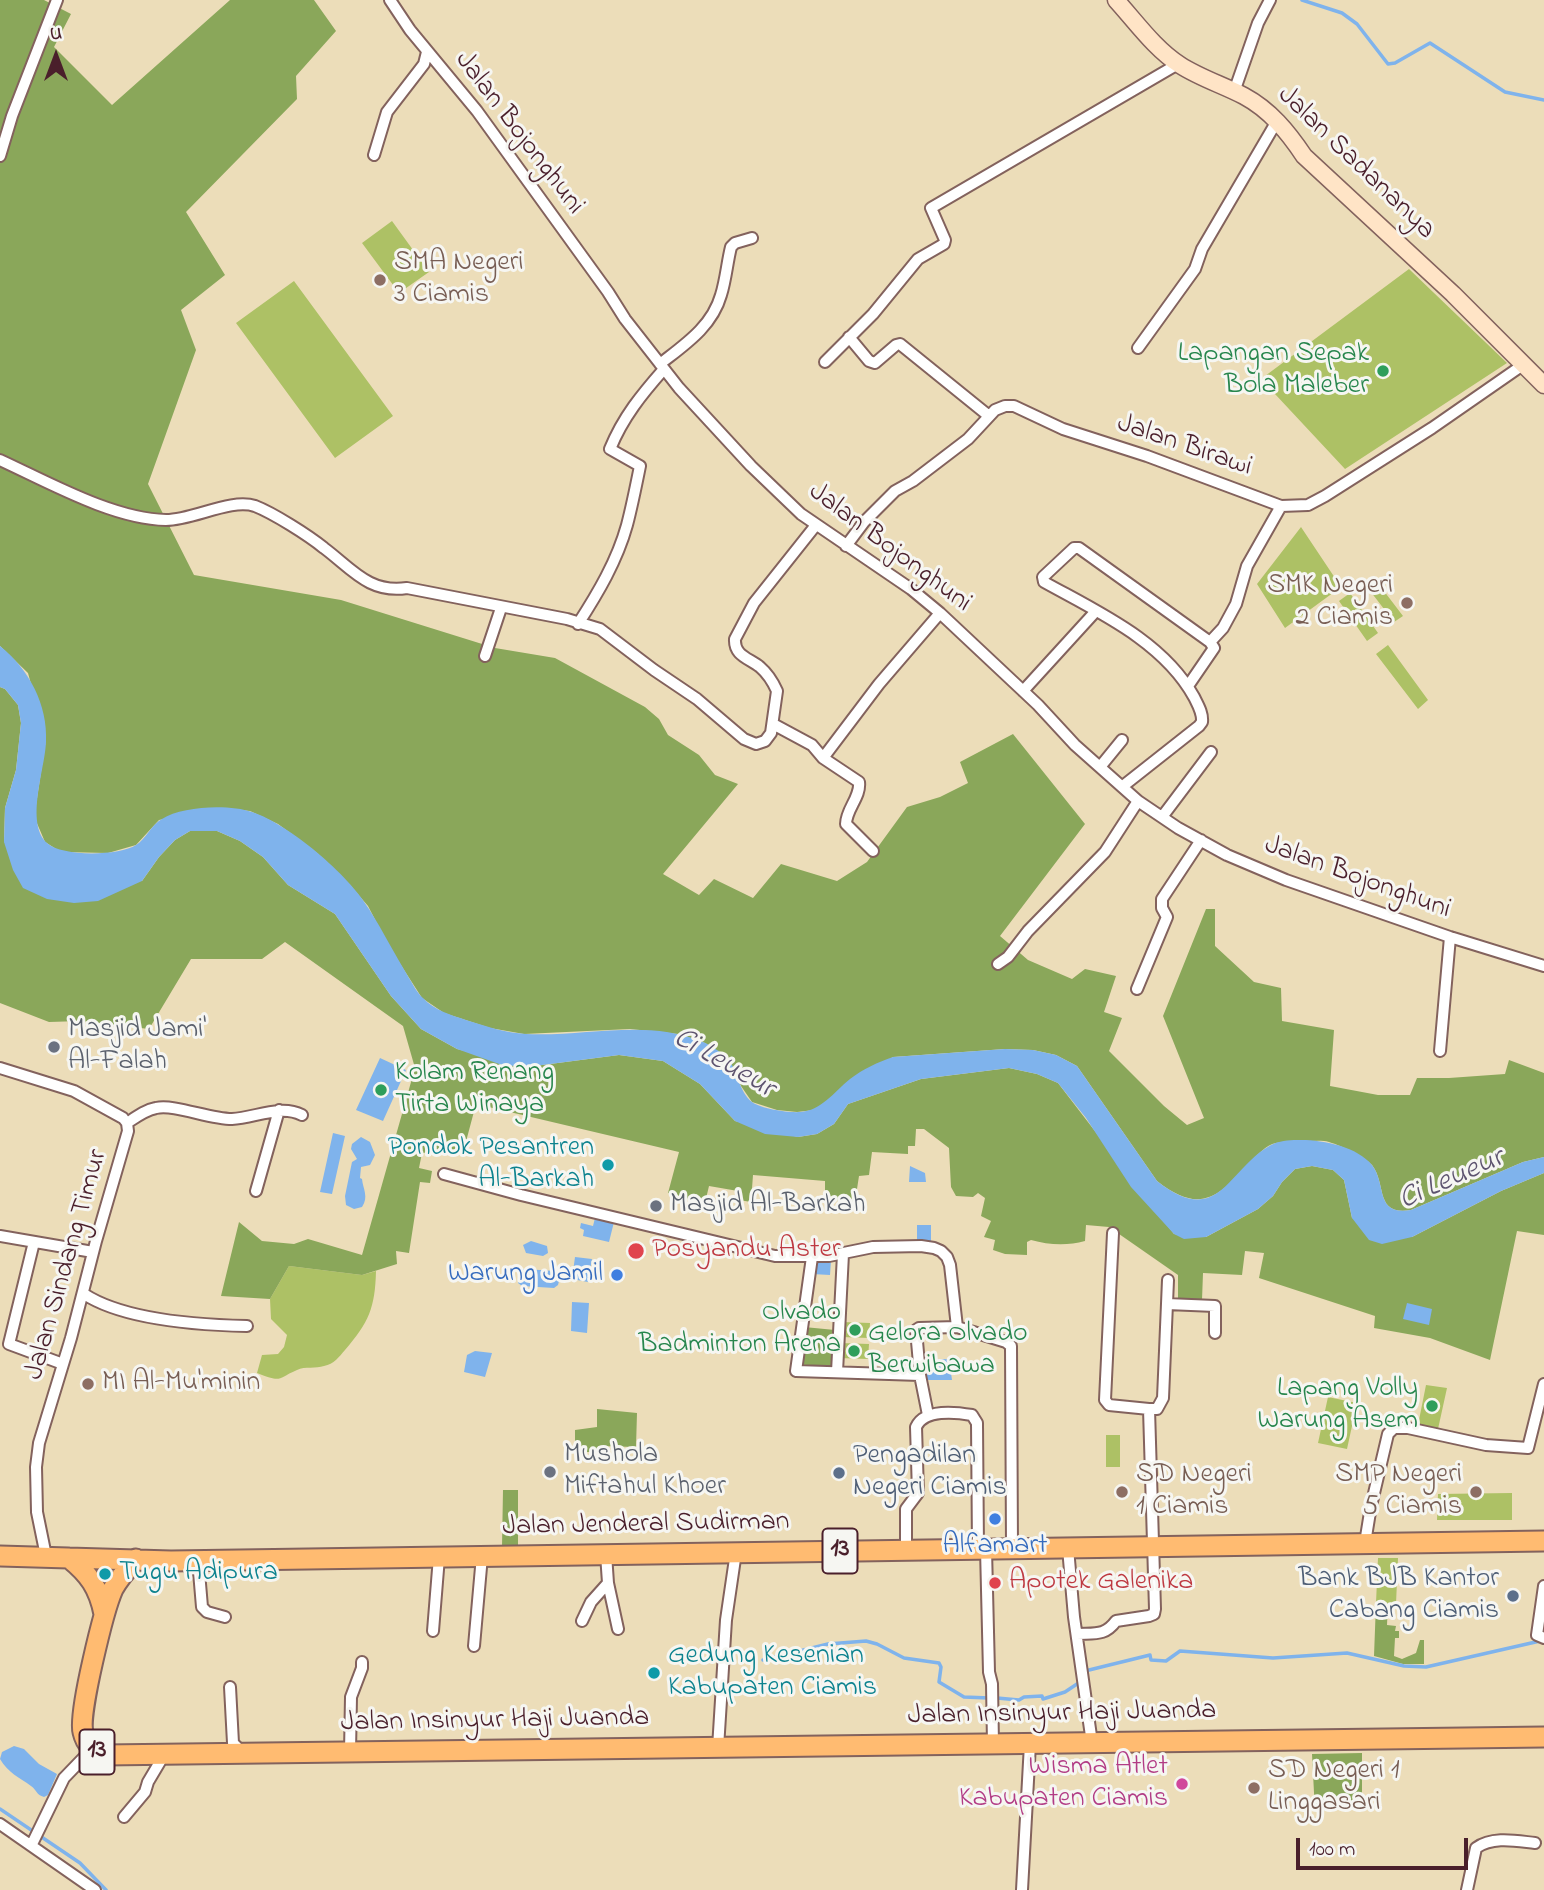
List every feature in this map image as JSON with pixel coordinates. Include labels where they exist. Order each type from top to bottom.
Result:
[{"type":"highway","name":"Jalan Jenderal Sudirman","points":[[0,1556],[198,1560],[1544,1541]]},
{"type":"highway","points":[[69,1558],[88,1574],[94,1583],[100,1595],[104,1615]]},
{"type":"highway","name":"13","points":[[92,1749],[82,1728],[82,1717],[104,1615],[118,1580],[136,1559]]},
{"type":"highway","name":"Jalan Insinyur Haji Juanda","points":[[92,1749],[104,1755],[164,1755],[1544,1737]]},
{"type":"street","points":[[0,156],[12,116],[57,0]]},
{"type":"street","points":[[393,4],[405,0]]},
{"type":"street","name":"Jalan Sadananya","points":[[1116,0],[1154,43],[1178,64],[1267,112],[1304,156],[1404,247],[1544,385]]},
{"type":"street","points":[[1234,92],[1258,23],[1270,0]]},
{"type":"street","name":"Jalan Bojonghuni","points":[[393,4],[428,52],[477,111],[625,319],[730,445],[801,514],[911,589],[940,613],[1023,691],[1053,724],[1138,801],[1227,855],[1286,880],[1450,937],[1544,966]]},
{"type":"street","points":[[374,155],[387,112],[424,64],[428,52]]},
{"type":"street","points":[[825,362],[873,314],[918,259],[944,244],[945,240],[931,208],[1178,64]]},
{"type":"street","points":[[1138,348],[1195,269],[1212,231],[1277,121]]},
{"type":"street","points":[[578,624],[597,595],[627,527],[640,466],[610,449],[619,427],[662,366],[695,336],[712,316],[721,296],[732,244],[752,238]]},
{"type":"street","points":[[845,546],[895,491],[913,481],[968,439],[989,416],[900,344],[895,345],[875,363],[869,361],[849,338]]},
{"type":"street","name":"Jalan Birawi","points":[[989,416],[1005,406],[1014,406],[1063,429],[1147,456],[1281,506],[1308,505],[1355,478],[1478,396],[1523,362]]},
{"type":"street","points":[[0,460],[105,507],[142,517],[182,519],[239,505],[255,506],[323,547],[364,581],[390,589],[407,588],[600,629],[719,716],[744,739],[761,743],[771,733],[777,691],[760,667],[739,654],[734,646],[735,639],[754,603],[805,542],[816,524]]},
{"type":"street","points":[[1210,642],[1223,628],[1236,604],[1247,566],[1281,506]]},
{"type":"street","points":[[1122,786],[1202,722],[1201,710],[1188,686],[1148,646],[1122,626],[1044,582],[1043,578],[1074,548],[1079,548],[1210,642],[1213,648],[1188,686]]},
{"type":"street","points":[[485,656],[501,608]]},
{"type":"street","points":[[1023,691],[1096,611]]},
{"type":"street","points":[[823,758],[879,684],[940,613]]},
{"type":"street","points":[[773,724],[812,745],[823,758],[859,782],[860,789],[846,816],[846,824],[873,851]]},
{"type":"street","points":[[1100,767],[1122,740]]},
{"type":"street","points":[[1162,817],[1211,752]]},
{"type":"street","points":[[998,964],[1008,957],[1028,931],[1105,852],[1138,801]]},
{"type":"street","points":[[1137,989],[1167,917],[1161,905],[1162,899],[1201,840]]},
{"type":"street","points":[[1440,1051],[1450,937]]},
{"type":"street","name":"Jalan Sindang Timur","points":[[0,1068],[74,1091],[123,1118],[127,1124],[128,1139],[39,1443],[36,1467],[37,1512],[46,1556]]},
{"type":"street","points":[[127,1124],[144,1112],[165,1107],[207,1117],[232,1119],[279,1110],[302,1115]]},
{"type":"street","points":[[256,1191],[279,1110]]},
{"type":"street","points":[[443,1174],[775,1256],[812,1257],[873,1247],[934,1248],[947,1256],[950,1265],[957,1326]]},
{"type":"street","points":[[1113,1233],[1105,1399],[1108,1405],[1157,1409],[1163,1398],[1168,1280]]},
{"type":"street","points":[[0,1236],[93,1252]]},
{"type":"street","points":[[34,1242],[9,1344],[63,1364]]},
{"type":"street","points":[[837,1372],[843,1254]]},
{"type":"street","points":[[812,1257],[796,1371],[920,1375]]},
{"type":"street","points":[[84,1294],[93,1300],[140,1315],[208,1325],[247,1326]]},
{"type":"street","points":[[1167,1304],[1215,1306],[1215,1333]]},
{"type":"street","points":[[928,1415],[920,1375],[916,1330],[957,1326],[1006,1342],[1010,1346],[1012,1548]]},
{"type":"street","points":[[1365,1543],[1388,1434],[1394,1428],[1408,1428],[1486,1445],[1528,1448],[1544,1384]]},
{"type":"street","points":[[1077,1634],[1102,1633],[1109,1630],[1116,1621],[1154,1614],[1149,1409]]},
{"type":"street","points":[[906,1550],[906,1509],[918,1493],[916,1427],[919,1420],[928,1415],[967,1414],[976,1418],[989,1672],[992,1684],[993,1744]]},
{"type":"street","points":[[1069,1548],[1077,1634],[1093,1743]]},
{"type":"street","points":[[718,1748],[726,1620],[736,1552]]},
{"type":"street","points":[[606,1554],[608,1583],[618,1629]]},
{"type":"street","points":[[474,1646],[482,1556]]},
{"type":"street","points":[[433,1631],[439,1557]]},
{"type":"street","points":[[198,1560],[202,1607],[207,1612],[225,1617]]},
{"type":"street","points":[[582,1621],[591,1602],[608,1583]]},
{"type":"street","points":[[1544,1586],[1537,1635],[1544,1638]]},
{"type":"street","points":[[350,1752],[351,1697],[362,1662]]},
{"type":"street","points":[[230,1687],[233,1743],[243,1754]]},
{"type":"street","points":[[1022,1890],[1030,1744]]},
{"type":"street","points":[[33,1843],[64,1778],[92,1749]]},
{"type":"street","points":[[124,1817],[145,1792],[164,1755]]},
{"type":"street","points":[[0,1824],[33,1843],[94,1890]]},
{"type":"street","points":[[1468,1890],[1473,1853],[1481,1844],[1497,1841],[1535,1843]]},
{"type":"green space","points":[[0,0],[44,0],[71,14],[54,47],[112,105],[230,0],[314,0],[336,31],[296,76],[297,99],[186,212],[225,275],[181,310],[196,350],[148,484],[194,575],[341,600],[495,648],[555,658],[645,707],[659,719],[668,735],[699,755],[715,775],[738,784],[663,874],[699,895],[714,879],[753,898],[781,864],[837,881],[867,862],[907,807],[940,797],[968,783],[960,762],[1013,734],[1085,824],[1000,936],[1028,960],[1072,979],[1085,969],[1116,976],[1104,1012],[1122,1018],[1109,1051],[1187,1125],[1204,1118],[1163,1016],[1206,909],[1215,909],[1215,946],[1254,982],[1281,988],[1282,1021],[1334,1030],[1330,1086],[1378,1095],[1410,1095],[1417,1078],[1505,1074],[1509,1060],[1544,1073],[1544,1157],[1523,1162],[1411,1210],[1399,1211],[1386,1203],[1372,1165],[1357,1154],[1324,1141],[1280,1142],[1262,1151],[1219,1192],[1197,1199],[1185,1197],[1157,1181],[1077,1066],[1056,1055],[1033,1050],[1005,1049],[893,1057],[814,1110],[777,1110],[752,1102],[728,1059],[705,1043],[678,1034],[630,1029],[524,1034],[490,1028],[444,1013],[422,998],[388,945],[368,906],[349,884],[317,853],[278,824],[250,811],[220,808],[159,820],[136,845],[108,853],[61,852],[45,842],[36,821],[36,805],[46,739],[28,673],[0,646]]},
{"type":"green space","points":[[392,221],[429,272],[399,293],[362,243]]},
{"type":"green space","name":"Lapangan Sepak Bola Maleber","points":[[1409,269],[1507,363],[1345,469],[1261,379]]},
{"type":"green space","points":[[294,281],[393,416],[335,458],[236,323]]},
{"type":"green space","points":[[1301,527],[1341,587],[1285,628],[1257,584]]},
{"type":"green space","points":[[1374,578],[1403,616],[1394,622],[1364,583]]},
{"type":"green space","points":[[1350,593],[1378,633],[1367,641],[1339,601]]},
{"type":"green space","points":[[1388,645],[1428,700],[1418,709],[1376,654]]},
{"type":"green space","points":[[0,687],[5,689],[18,705],[21,723],[16,770],[5,808],[4,842],[142,881],[175,840],[190,831],[217,831],[240,841],[263,857],[288,885],[335,914],[391,996],[421,1029],[457,1049],[527,1067],[619,1055],[663,1061],[700,1084],[735,1121],[798,1137],[817,1134],[834,1124],[848,1104],[921,1079],[1009,1068],[1037,1074],[1058,1083],[1174,1234],[1206,1237],[1258,1209],[1273,1196],[1295,1169],[1312,1166],[1333,1170],[1344,1180],[1352,1218],[1412,1237],[1501,1191],[1544,1173],[1544,1235],[1517,1231],[1490,1360],[1430,1338],[1374,1328],[1375,1316],[1259,1278],[1264,1253],[1245,1251],[1242,1275],[1203,1273],[1202,1300],[1178,1299],[1178,1275],[1109,1227],[1086,1225],[1085,1241],[1078,1243],[1058,1244],[1031,1240],[1027,1242],[1027,1255],[1005,1254],[993,1250],[995,1240],[984,1237],[991,1221],[981,1216],[985,1198],[978,1193],[973,1197],[956,1196],[951,1187],[949,1148],[924,1129],[916,1129],[915,1146],[908,1146],[908,1154],[872,1152],[869,1175],[859,1176],[855,1202],[825,1199],[825,1181],[753,1175],[751,1202],[739,1200],[738,1191],[709,1186],[704,1207],[693,1204],[693,1200],[668,1193],[679,1152],[476,1104],[464,1149],[422,1153],[419,1168],[432,1171],[430,1183],[420,1182],[409,1253],[396,1251],[397,1264],[362,1275],[289,1266],[270,1299],[221,1296],[239,1222],[262,1241],[294,1244],[308,1239],[362,1255],[415,1068],[403,1026],[285,942],[262,959],[191,959],[149,1029],[81,1021],[49,1022],[0,1003]]},
{"type":"green space","points":[[289,1266],[362,1275],[376,1271],[374,1295],[365,1322],[336,1360],[328,1365],[300,1369],[276,1379],[257,1373],[262,1355],[278,1354],[284,1347],[287,1335],[271,1319],[270,1299]]},
{"type":"green space","name":"Olvado Badminton Arena","points":[[841,1322],[870,1323],[869,1338],[841,1337]]},
{"type":"green space","points":[[804,1327],[835,1330],[833,1367],[800,1366]]},
{"type":"green space","name":"Gelora Olvado Berwibawa","points":[[840,1343],[869,1344],[868,1359],[839,1358]]},
{"type":"green space","name":"Lapang Volly Warung Asem","points":[[1426,1385],[1447,1388],[1438,1429],[1418,1425]]},
{"type":"green space","points":[[1328,1397],[1357,1403],[1347,1449],[1318,1443]]},
{"type":"green space","points":[[597,1409],[637,1413],[636,1447],[598,1446],[597,1452],[575,1452],[575,1430],[597,1427]]},
{"type":"green space","points":[[1106,1435],[1120,1435],[1120,1467],[1106,1467]]},
{"type":"green space","points":[[503,1490],[518,1490],[518,1547],[502,1547]]},
{"type":"green space","points":[[1512,1493],[1512,1520],[1437,1520],[1438,1494]]},
{"type":"green space","points":[[1378,1558],[1398,1558],[1396,1604],[1376,1603]]},
{"type":"green space","points":[[1376,1603],[1388,1603],[1387,1625],[1396,1626],[1395,1631],[1399,1631],[1399,1638],[1395,1638],[1394,1656],[1402,1659],[1416,1653],[1420,1640],[1424,1640],[1424,1664],[1403,1664],[1374,1656]]},
{"type":"green space","points":[[1362,1753],[1362,1804],[1315,1812],[1312,1754]]},
{"type":"water","name":"Ci Leueur","points":[[0,646],[28,677],[44,715],[46,742],[37,823],[47,843],[54,848],[77,853],[104,853],[128,849],[143,839],[162,819],[193,809],[242,809],[267,818],[317,852],[347,881],[369,909],[419,994],[432,1006],[454,1016],[496,1029],[526,1034],[638,1030],[681,1035],[706,1043],[726,1057],[744,1093],[752,1102],[769,1109],[789,1112],[814,1108],[855,1075],[893,1057],[1005,1049],[1033,1050],[1056,1055],[1077,1066],[1157,1181],[1178,1195],[1195,1199],[1209,1197],[1221,1190],[1256,1155],[1271,1145],[1291,1140],[1327,1142],[1348,1148],[1365,1158],[1376,1173],[1386,1203],[1399,1211],[1411,1210],[1523,1162],[1544,1157],[1544,1173],[1501,1191],[1412,1237],[1382,1244],[1369,1240],[1352,1218],[1344,1180],[1333,1170],[1312,1166],[1295,1169],[1273,1196],[1258,1209],[1206,1237],[1184,1239],[1174,1234],[1131,1187],[1086,1118],[1058,1083],[1037,1074],[1009,1068],[921,1079],[848,1104],[834,1124],[817,1134],[798,1137],[765,1134],[735,1121],[700,1084],[663,1061],[619,1055],[527,1067],[502,1065],[457,1049],[421,1029],[391,996],[335,914],[288,885],[263,857],[240,841],[217,831],[190,831],[175,840],[142,881],[98,901],[74,903],[47,899],[23,888],[13,870],[4,842],[5,808],[16,770],[21,723],[18,705],[5,689],[0,687]]},
{"type":"water","name":"Kolam Renang Tirta Winaya","points":[[380,1058],[406,1070],[383,1121],[356,1110]]},
{"type":"water","name":"Kolam Renang Tirta Winaya","points":[[333,1133],[345,1136],[332,1194],[320,1192]]},
{"type":"water","name":"Kolam Renang Tirta Winaya","points":[[361,1137],[370,1142],[375,1155],[370,1165],[361,1167],[360,1178],[365,1200],[362,1207],[354,1209],[346,1205],[345,1196],[352,1162],[357,1159],[351,1149],[352,1144]]},
{"type":"water","points":[[910,1166],[925,1173],[926,1182],[909,1182]]},
{"type":"water","points":[[595,1218],[614,1222],[609,1242],[583,1236],[581,1223],[593,1226]]},
{"type":"water","points":[[917,1225],[931,1225],[931,1241],[917,1241]]},
{"type":"water","points":[[531,1241],[547,1246],[548,1253],[543,1256],[526,1253],[523,1245]]},
{"type":"water","points":[[575,1257],[592,1259],[588,1282],[572,1279]]},
{"type":"water","points":[[813,1259],[831,1260],[830,1275],[812,1274]]},
{"type":"water","points":[[523,1269],[556,1271],[560,1277],[558,1285],[554,1288],[522,1286],[518,1283],[519,1273]]},
{"type":"water","points":[[572,1302],[589,1303],[587,1333],[571,1331]]},
{"type":"water","points":[[1407,1303],[1432,1309],[1429,1325],[1403,1319]]},
{"type":"water","points":[[475,1351],[492,1353],[485,1377],[464,1372],[467,1355]]},
{"type":"water","points":[[949,1359],[952,1380],[927,1380],[923,1360]]},
{"type":"water","points":[[14,1746],[24,1749],[39,1764],[57,1774],[48,1795],[39,1795],[3,1764],[0,1759],[2,1752]]},
{"type":"waterway","points":[[1302,0],[1342,13],[1357,24],[1388,64],[1395,63],[1430,43],[1505,92],[1544,100]]},
{"type":"waterway","points":[[763,1660],[828,1644],[866,1641],[904,1658],[939,1663],[939,1682],[964,1697],[989,1698]]},
{"type":"waterway","points":[[1085,1671],[1150,1655],[1151,1660],[1166,1661],[1180,1651],[1273,1658],[1347,1653],[1404,1666],[1426,1667],[1540,1641]]},
{"type":"waterway","points":[[997,1698],[1019,1700],[1042,1696],[1043,1699],[1065,1692],[1080,1682]]},
{"type":"waterway","points":[[0,1809],[80,1863],[106,1890]]},
{"type":"place","name":"SMA Negeri 3 Ciamis","points":[[380,280]]},
{"type":"place","name":"Lapangan Sepak Bola Maleber","points":[[1383,371]]},
{"type":"place","name":"SMK Negeri 2 Ciamis","points":[[1407,603]]},
{"type":"place","name":"Masjid Jami' Al-Falah","points":[[54,1047]]},
{"type":"place","name":"Kolam Renang Tirta Winaya","points":[[381,1090]]},
{"type":"place","name":"Pondok Pesantren Al-Barkah","points":[[608,1165]]},
{"type":"place","name":"Masjid Al-Barkah","points":[[656,1206]]},
{"type":"place","name":"Posyandu Aster","points":[[636,1251]]},
{"type":"place","name":"Warung Jamil","points":[[617,1275]]},
{"type":"place","name":"Olvado Badminton Arena","points":[[855,1330]]},
{"type":"place","name":"Gelora Olvado Berwibawa","points":[[854,1351]]},
{"type":"place","name":"MI Al-Mu'minin","points":[[88,1384]]},
{"type":"place","name":"Lapang Volly Warung Asem","points":[[1432,1406]]},
{"type":"place","name":"Mushola Miftahul Khoer","points":[[550,1472]]},
{"type":"place","name":"Pengadilan Negeri Ciamis","points":[[839,1473]]},
{"type":"place","name":"SD Negeri 1 Ciamis","points":[[1122,1492]]},
{"type":"place","name":"SMP Negeri 5 Ciamis","points":[[1476,1492]]},
{"type":"place","name":"Alfamart","points":[[995,1519]]},
{"type":"place","name":"Tugu Adipura","points":[[105,1574]]},
{"type":"place","name":"Apotek Galenika","points":[[995,1583]]},
{"type":"place","name":"Bank BJB Kantor Cabang Ciamis","points":[[1513,1596]]},
{"type":"place","name":"Gedung Kesenian Kabupaten Ciamis","points":[[654,1673]]},
{"type":"place","name":"Wisma Atlet Kabupaten Ciamis","points":[[1182,1784]]},
{"type":"place","name":"SD Negeri 1 Linggasari","points":[[1254,1788]]}]
